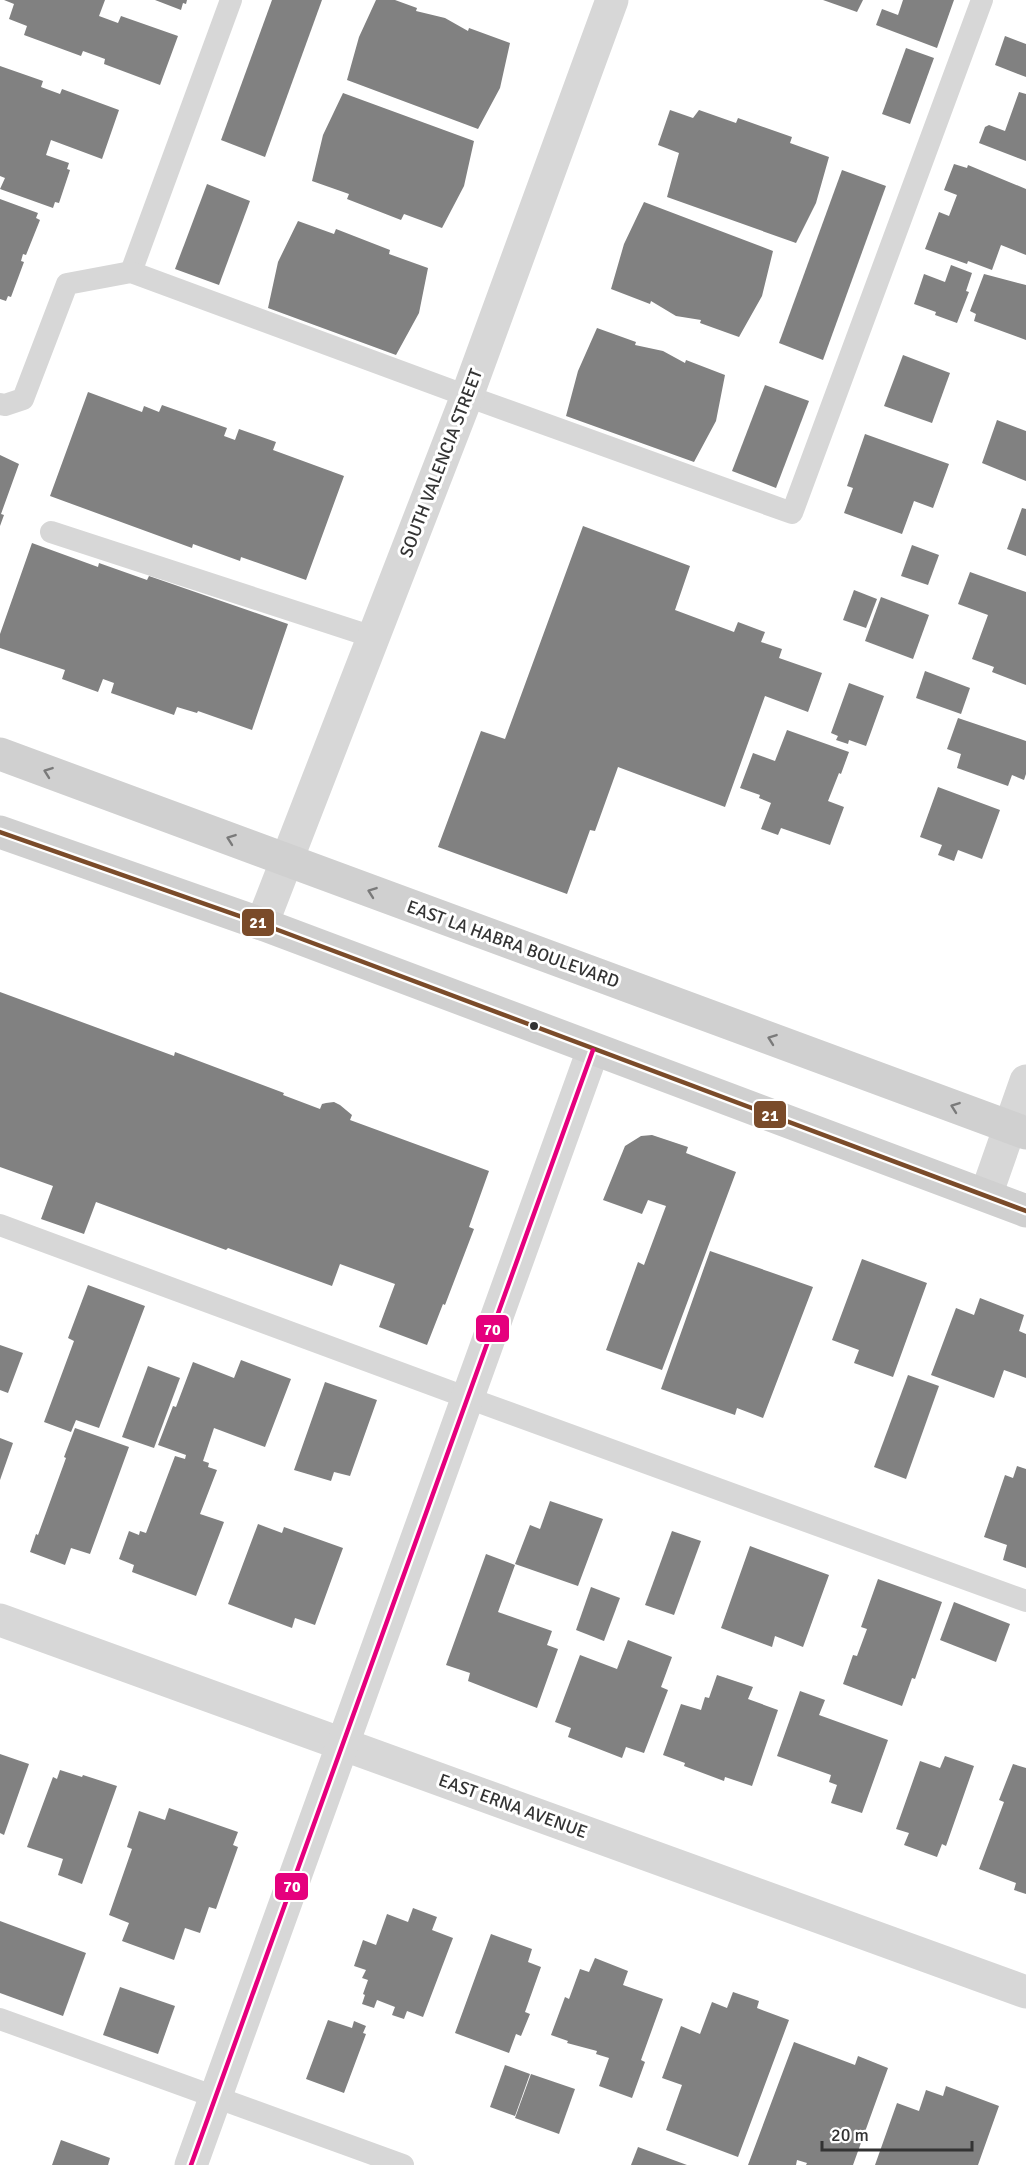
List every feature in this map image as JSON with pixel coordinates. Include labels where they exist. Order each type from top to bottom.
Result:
[{"type":"main road","name":"EAST LA HABRA BOULEVARD","points":[[0,754],[1018,1130]]},
{"type":"main road","points":[[0,832],[262,924],[593,1050],[1026,1210]]},
{"type":"street","name":"SOUTH VALENCIA STREET","points":[[262,924],[467,396],[612,0]]},
{"type":"street","points":[[191,2165],[593,1050]]},
{"type":"street","points":[[986,1195],[1018,1130],[1026,1081]]},
{"type":"street","name":"EAST ERNA AVENUE","points":[[0,1620],[1026,1992]]},
{"type":"lane","points":[[131,272],[231,0]]},
{"type":"lane","points":[[0,404],[5,405],[23,399],[67,284],[131,272],[792,513],[982,0]]},
{"type":"lane","points":[[51,532],[373,637]]},
{"type":"lane","points":[[0,1225],[1026,1601]]},
{"type":"lane","points":[[0,2019],[403,2165]]},
{"type":"building","points":[[4,0],[105,0],[99,16],[118,23],[121,16],[178,36],[160,85],[104,64],[105,59],[83,51],[81,56],[24,35],[27,26],[9,19],[14,4]]},
{"type":"building","points":[[155,0],[187,0],[186,4],[183,3],[181,10]]},
{"type":"building","points":[[272,0],[322,0],[265,157],[221,140]]},
{"type":"building","points":[[376,0],[395,0],[417,8],[416,11],[445,18],[468,31],[469,28],[510,43],[500,88],[478,129],[347,80],[359,37]]},
{"type":"building","points":[[823,0],[863,0],[857,12]]},
{"type":"building","points":[[903,0],[954,0],[937,48],[876,25],[882,9],[898,15]]},
{"type":"building","points":[[1005,36],[1026,44],[1026,77],[995,65]]},
{"type":"building","points":[[906,48],[934,58],[910,124],[882,114]]},
{"type":"building","points":[[0,66],[43,81],[41,87],[60,94],[62,89],[119,110],[102,159],[51,140],[46,155],[69,163],[67,169],[70,170],[59,203],[55,202],[53,208],[0,189],[5,178],[0,176]]},
{"type":"building","points":[[1019,92],[1026,94],[1026,161],[979,143],[985,127],[989,125],[1005,131]]},
{"type":"building","points":[[343,93],[474,141],[464,186],[442,228],[404,214],[401,220],[347,199],[349,194],[312,181],[323,135]]},
{"type":"building","points":[[670,110],[693,118],[699,110],[736,123],[738,118],[792,137],[790,143],[829,157],[816,203],[796,243],[667,197],[679,153],[658,145]]},
{"type":"building","points":[[954,164],[967,168],[968,165],[1026,189],[1026,255],[1001,245],[992,270],[925,249],[939,212],[949,216],[957,195],[944,190]]},
{"type":"building","points":[[842,170],[886,186],[823,360],[779,343]]},
{"type":"building","points":[[207,184],[250,201],[219,285],[175,269]]},
{"type":"building","points":[[0,199],[38,213],[36,218],[40,220],[26,255],[23,254],[21,261],[24,262],[11,297],[8,296],[6,301],[0,299]]},
{"type":"building","points":[[644,202],[773,251],[762,296],[739,337],[700,323],[701,320],[676,316],[651,301],[650,304],[611,289],[624,244]]},
{"type":"building","points":[[298,221],[334,234],[336,229],[390,250],[389,254],[428,268],[419,313],[396,355],[268,308],[278,262]]},
{"type":"building","points":[[951,265],[972,273],[966,291],[969,292],[957,323],[914,304],[924,274],[945,282]]},
{"type":"building","points":[[984,274],[1026,285],[1026,340],[974,321],[976,314],[970,311]]},
{"type":"building","points":[[597,328],[636,342],[635,345],[663,351],[685,363],[686,360],[725,375],[716,421],[694,462],[566,416],[578,371]]},
{"type":"building","points":[[903,355],[950,373],[932,423],[884,406]]},
{"type":"building","points":[[765,385],[809,401],[776,488],[732,471]]},
{"type":"building","points":[[88,392],[142,412],[144,406],[159,412],[162,405],[227,428],[224,436],[235,440],[239,429],[276,442],[273,450],[344,476],[306,580],[241,557],[240,561],[193,544],[192,548],[50,496]]},
{"type":"building","points":[[997,420],[1026,431],[1026,481],[982,463]]},
{"type":"building","points":[[865,434],[949,464],[933,508],[914,501],[902,534],[844,513],[853,488],[847,486]]},
{"type":"building","points":[[0,455],[19,464],[1,514],[4,515],[0,526]]},
{"type":"building","points":[[1022,508],[1026,509],[1026,556],[1007,549]]},
{"type":"building","points":[[583,526],[690,566],[675,610],[734,632],[738,622],[765,632],[761,642],[782,649],[779,658],[822,673],[808,712],[765,696],[725,807],[618,767],[595,831],[590,830],[567,894],[438,847],[481,731],[505,739]]},
{"type":"building","points":[[32,543],[98,567],[99,563],[147,580],[149,576],[288,624],[252,730],[198,711],[197,713],[177,707],[174,715],[111,693],[114,683],[103,679],[98,692],[62,679],[65,670],[0,648],[0,634]]},
{"type":"building","points":[[912,545],[939,555],[928,585],[901,576]]},
{"type":"building","points":[[970,572],[1026,592],[1026,685],[992,672],[994,667],[972,659],[988,615],[958,604]]},
{"type":"building","points":[[854,590],[877,599],[866,628],[843,620]]},
{"type":"building","points":[[881,597],[929,615],[913,659],[865,641]]},
{"type":"building","points":[[925,671],[970,688],[961,714],[916,698]]},
{"type":"building","points":[[849,683],[884,696],[866,746],[849,740],[848,744],[836,740],[838,736],[831,733]]},
{"type":"building","points":[[958,718],[1026,741],[1024,780],[1012,775],[1008,786],[957,768],[961,754],[947,749]]},
{"type":"building","points":[[787,730],[849,752],[828,801],[844,807],[830,845],[781,828],[778,835],[761,829],[771,803],[759,798],[760,795],[740,788],[753,753],[775,761]]},
{"type":"building","points":[[938,787],[1000,810],[982,859],[958,850],[954,861],[938,855],[942,845],[920,837]]},
{"type":"building","points":[[0,992],[174,1056],[175,1052],[320,1109],[322,1104],[334,1102],[352,1115],[350,1120],[489,1171],[469,1227],[474,1229],[427,1345],[379,1327],[395,1284],[340,1264],[332,1286],[96,1202],[84,1234],[41,1219],[53,1186],[0,1167]]},
{"type":"building","points":[[652,1135],[688,1147],[686,1153],[736,1172],[662,1370],[606,1350],[638,1262],[644,1265],[666,1206],[648,1200],[642,1214],[603,1200],[625,1146],[641,1136]]},
{"type":"building","points":[[710,1251],[813,1287],[763,1418],[737,1408],[735,1415],[661,1389]]},
{"type":"building","points":[[862,1259],[927,1283],[893,1377],[854,1363],[859,1350],[832,1340]]},
{"type":"building","points":[[88,1285],[145,1306],[99,1428],[76,1420],[71,1432],[44,1422],[74,1341],[68,1338]]},
{"type":"building","points":[[980,1298],[1024,1315],[1019,1331],[1026,1334],[1026,1378],[1004,1370],[994,1398],[931,1375],[956,1308],[974,1315]]},
{"type":"building","points":[[0,1345],[23,1353],[8,1393],[0,1390]]},
{"type":"building","points":[[241,1360],[291,1379],[265,1447],[214,1428],[203,1461],[209,1463],[208,1467],[217,1470],[200,1514],[224,1522],[196,1596],[132,1572],[134,1565],[119,1559],[129,1531],[139,1535],[140,1531],[146,1533],[175,1456],[185,1459],[186,1455],[158,1445],[173,1406],[176,1407],[193,1362],[234,1378]]},
{"type":"building","points":[[148,1366],[180,1378],[154,1448],[122,1437]]},
{"type":"building","points":[[908,1375],[939,1386],[906,1479],[874,1467]]},
{"type":"building","points":[[325,1382],[377,1400],[350,1476],[334,1472],[331,1481],[294,1470]]},
{"type":"building","points":[[75,1428],[129,1447],[90,1554],[71,1548],[65,1565],[30,1552]]},
{"type":"building","points":[[0,1438],[13,1443],[0,1480]]},
{"type":"building","points":[[1017,1466],[1026,1469],[1026,1568],[1003,1560],[1007,1545],[984,1537],[1005,1475],[1013,1478]]},
{"type":"building","points":[[550,1501],[603,1519],[578,1586],[515,1564],[530,1525],[540,1529]]},
{"type":"building","points":[[258,1524],[282,1533],[284,1527],[343,1548],[315,1625],[295,1618],[292,1628],[228,1604]]},
{"type":"building","points":[[672,1531],[701,1541],[674,1615],[645,1605]]},
{"type":"building","points":[[750,1546],[829,1575],[803,1647],[775,1636],[772,1647],[721,1628]]},
{"type":"building","points":[[486,1554],[515,1565],[498,1612],[552,1631],[547,1645],[558,1649],[537,1708],[468,1681],[470,1673],[446,1665]]},
{"type":"building","points":[[878,1579],[942,1602],[915,1679],[912,1678],[902,1706],[843,1684],[853,1655],[857,1656],[867,1629],[861,1627]]},
{"type":"building","points":[[591,1587],[620,1598],[604,1641],[576,1630]]},
{"type":"building","points":[[954,1602],[1010,1624],[996,1662],[940,1640]]},
{"type":"building","points":[[628,1640],[672,1657],[661,1687],[668,1690],[644,1753],[626,1747],[622,1758],[568,1737],[571,1728],[555,1722],[580,1655],[617,1669]]},
{"type":"building","points":[[717,1675],[753,1687],[748,1699],[778,1710],[752,1786],[725,1777],[724,1781],[684,1766],[685,1763],[663,1755],[681,1704],[701,1710],[705,1697],[709,1698]]},
{"type":"building","points":[[800,1691],[825,1700],[819,1715],[888,1740],[862,1813],[831,1803],[837,1785],[829,1782],[831,1775],[777,1756]]},
{"type":"building","points":[[0,1754],[29,1764],[4,1835],[0,1833]]},
{"type":"building","points":[[945,1756],[974,1766],[946,1846],[942,1844],[937,1857],[904,1845],[909,1833],[896,1829],[920,1761],[940,1768]]},
{"type":"building","points":[[1013,1764],[1026,1768],[1026,1894],[1014,1890],[1016,1883],[979,1869],[1004,1802],[999,1800]]},
{"type":"building","points":[[60,1770],[117,1786],[82,1884],[58,1875],[63,1859],[27,1847],[53,1777],[57,1779]]},
{"type":"building","points":[[169,1808],[238,1832],[233,1845],[238,1847],[216,1909],[209,1907],[200,1933],[185,1928],[174,1960],[122,1941],[129,1923],[109,1915],[132,1849],[127,1847],[139,1811],[165,1820]]},
{"type":"building","points":[[413,1908],[437,1917],[432,1930],[453,1938],[423,2017],[407,2011],[404,2019],[392,2015],[395,2007],[377,2000],[374,2008],[362,2004],[368,1980],[362,1978],[366,1970],[354,1966],[363,1940],[376,1945],[387,1914],[408,1922]]},
{"type":"building","points":[[0,1921],[86,1953],[63,2016],[0,1993]]},
{"type":"building","points":[[491,1934],[532,1949],[528,1962],[541,1967],[525,2012],[530,2014],[521,2036],[516,2034],[509,2053],[455,2033]]},
{"type":"building","points":[[595,1958],[628,1971],[623,1985],[663,1999],[641,2060],[645,2062],[632,2098],[599,2086],[609,2058],[596,2054],[597,2051],[567,2043],[568,2041],[551,2035],[565,1997],[569,1999],[580,1969],[589,1972]]},
{"type":"building","points":[[120,1987],[175,2006],[158,2054],[103,2035]]},
{"type":"building","points":[[733,1992],[759,2001],[757,2008],[789,2020],[738,2157],[666,2130],[682,2085],[662,2078],[681,2026],[700,2034],[712,2002],[727,2008]]},
{"type":"building","points":[[328,2020],[352,2028],[354,2021],[366,2026],[363,2033],[366,2034],[344,2093],[306,2079]]},
{"type":"building","points":[[794,2042],[855,2065],[858,2056],[888,2068],[853,2165],[806,2165],[807,2163],[797,2160],[796,2165],[748,2165]]},
{"type":"building","points":[[505,2065],[530,2074],[515,2116],[490,2107]]},
{"type":"building","points":[[531,2074],[575,2089],[559,2134],[515,2118]]},
{"type":"building","points":[[946,2086],[999,2106],[978,2165],[875,2165],[897,2103],[919,2111],[926,2090],[943,2096]]},
{"type":"building","points":[[61,2140],[110,2158],[108,2165],[52,2165]]},
{"type":"building","points":[[638,2147],[687,2165],[631,2165]]},
{"type":"transit line","name":"21","points":[[0,832],[262,924],[1026,1211]]},
{"type":"transit line","name":"70","points":[[191,2165],[593,1050]]}]
